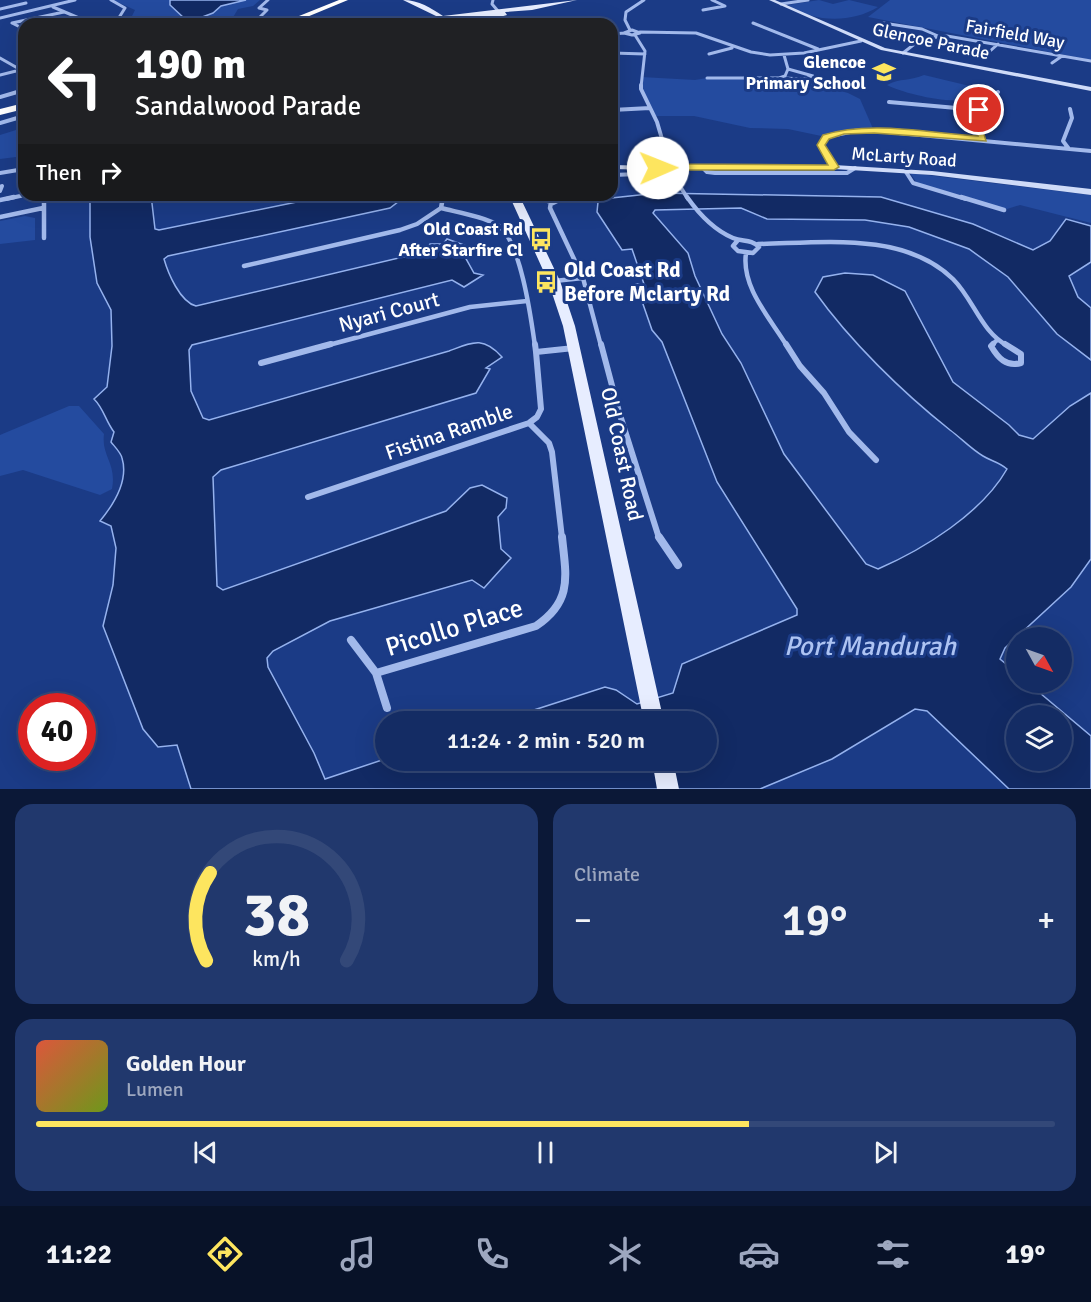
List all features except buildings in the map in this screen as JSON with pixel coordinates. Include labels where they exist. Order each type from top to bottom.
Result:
[{"type":"highway","points":[[298,18],[345,0]]},
{"type":"highway","points":[[309,18],[354,0]]},
{"type":"highway","points":[[0,107],[18,102]]},
{"type":"highway","points":[[0,112],[18,108]]},
{"type":"main road","points":[[406,0],[425,8],[438,18]]},
{"type":"main road","points":[[462,18],[574,0]]},
{"type":"main road","points":[[501,13],[580,0]]},
{"type":"main road","points":[[398,1],[417,9],[425,18]]},
{"type":"main road","name":"Old Coast Road","points":[[518,201],[554,281],[574,348],[652,711]]},
{"type":"main road","points":[[664,771],[668,789]]},
{"type":"street","points":[[18,0],[36,8]]},
{"type":"street","points":[[58,0],[63,2]]},
{"type":"street","points":[[0,17],[68,0]]},
{"type":"street","points":[[0,17],[75,0]]},
{"type":"street","points":[[111,0],[125,8],[120,18]]},
{"type":"street","points":[[259,18],[267,10],[259,8],[268,0]]},
{"type":"street","points":[[491,0],[501,13],[510,18]]},
{"type":"street","points":[[489,14],[491,0]]},
{"type":"street","points":[[630,30],[625,20],[626,12],[644,0]]},
{"type":"street","points":[[703,10],[725,6],[712,0]]},
{"type":"street","name":"Glencoe Parade","points":[[771,0],[861,41],[903,53],[1091,89]]},
{"type":"street","points":[[781,4],[808,0]]},
{"type":"street","points":[[0,9],[26,3]]},
{"type":"street","points":[[51,6],[80,18]]},
{"type":"street","points":[[34,18],[65,11]]},
{"type":"street","points":[[0,17],[18,26]]},
{"type":"street","points":[[12,23],[18,22]]},
{"type":"street","points":[[753,23],[819,50]]},
{"type":"street","points":[[883,23],[922,29],[938,36]]},
{"type":"street","points":[[679,24],[679,30]]},
{"type":"street","points":[[625,33],[630,30],[640,32],[679,30],[713,38],[733,48],[754,53],[784,55],[861,41]]},
{"type":"street","points":[[635,35],[640,32]]},
{"type":"street","points":[[618,34],[635,35],[643,44],[645,54],[641,89],[660,129],[669,163]]},
{"type":"street","name":"Fairfield Way","points":[[903,53],[921,39],[938,36],[970,38],[1091,61]]},
{"type":"street","points":[[989,52],[998,44]]},
{"type":"street","points":[[709,54],[733,48]]},
{"type":"street","points":[[618,53],[645,54]]},
{"type":"street","points":[[707,78],[767,79],[785,76],[788,69],[784,55]]},
{"type":"street","points":[[1053,63],[1062,56]]},
{"type":"street","points":[[0,58],[18,67]]},
{"type":"street","points":[[780,77],[807,79],[813,76],[788,69]]},
{"type":"street","points":[[0,75],[18,70]]},
{"type":"street","points":[[0,97],[18,92]]},
{"type":"street","points":[[983,139],[977,124],[979,110],[998,92]]},
{"type":"street","points":[[889,102],[979,110]]},
{"type":"street","points":[[618,110],[650,108]]},
{"type":"street","points":[[1070,109],[1072,118],[1063,141],[1070,149]]},
{"type":"street","points":[[0,123],[18,118]]},
{"type":"street","points":[[834,167],[821,145],[826,137],[843,131],[983,139],[1091,152]]},
{"type":"street","points":[[618,170],[658,168],[671,172],[676,171],[679,167],[669,163],[660,164],[658,168]]},
{"type":"street","name":"McLarty Road","points":[[679,167],[855,168],[969,176],[1091,192]]},
{"type":"street","points":[[702,167],[707,172],[716,173],[847,173],[855,168]]},
{"type":"street","points":[[0,173],[18,170]]},
{"type":"street","points":[[618,170],[640,174]]},
{"type":"street","points":[[671,172],[697,210],[711,224],[738,240],[746,239],[758,244],[873,245],[916,256],[952,278],[996,341],[1017,350],[1023,359],[1021,363],[1012,365],[1001,361],[991,346],[992,342],[996,341]]},
{"type":"street","points":[[906,172],[913,183],[1004,210]]},
{"type":"street","points":[[0,200],[18,196]]},
{"type":"street","points":[[44,201],[44,238]]},
{"type":"street","points":[[244,266],[400,230],[417,224],[441,208],[443,201]]},
{"type":"street","points":[[560,201],[551,202],[550,208],[583,278],[619,412],[660,540],[678,565]]},
{"type":"street","points":[[0,217],[43,208]]},
{"type":"street","name":"Fistina Ramble","points":[[308,497],[529,423],[542,409],[536,352],[520,269],[501,226],[441,208]]},
{"type":"street","points":[[738,240],[733,246],[738,251],[746,253],[758,251],[758,244]]},
{"type":"street","points":[[746,253],[744,267],[752,290],[800,366],[824,393],[849,432],[876,460]]},
{"type":"street","points":[[554,281],[583,278]]},
{"type":"street","name":"Nyari Court","points":[[261,363],[470,307],[527,301]]},
{"type":"street","points":[[536,352],[574,348]]},
{"type":"street","name":"Picollo Place","points":[[376,673],[536,626],[549,618],[563,601],[567,588],[552,452],[549,443],[529,423]]},
{"type":"street","name":"Picollo Place","points":[[351,640],[376,673],[387,708]]},
{"type":"shaded area","points":[[113,0],[260,0],[253,6],[238,9],[233,18],[131,18],[135,10]]},
{"type":"shaded area","points":[[819,0],[833,4],[849,0],[878,7],[857,16],[833,19],[809,15],[788,5]]},
{"type":"shaded area","points":[[890,0],[1091,0],[1091,60],[868,17]]},
{"type":"shaded area","points":[[924,75],[978,88],[976,95],[969,99],[946,100],[919,96],[887,85]]},
{"type":"shaded area","points":[[785,76],[848,93],[860,99],[874,131],[843,131],[826,137],[788,129],[750,128],[694,116],[655,116],[641,89],[641,77],[695,80],[707,78],[767,79]]},
{"type":"shaded area","points":[[18,128],[18,157],[0,159],[0,135]]},
{"type":"shaded area","points":[[910,173],[1091,195],[1091,223],[1020,205],[1007,209],[917,183]]},
{"type":"shaded area","points":[[25,216],[35,218],[35,240],[0,244],[0,221]]},
{"type":"shaded area","points":[[69,406],[79,406],[104,434],[105,448],[111,466],[112,489],[100,495],[23,470],[0,476],[0,435]]},
{"type":"water","points":[[170,0],[246,0],[221,6],[213,13],[200,18],[184,18],[170,5]]},
{"type":"water","name":"Port Mandurah","points":[[658,193],[881,197],[973,224],[1033,250],[1050,241],[1066,219],[1091,226],[1091,262],[1069,276],[1078,297],[1091,308],[1091,360],[1057,334],[1008,277],[969,249],[909,227],[865,220],[767,219],[741,208],[655,210],[653,213],[688,253],[695,276],[722,334],[741,363],[784,454],[866,564],[878,569],[914,551],[967,515],[983,500],[1007,469],[970,447],[878,365],[844,329],[815,292],[823,277],[845,273],[873,275],[905,291],[953,382],[1019,435],[1033,439],[1070,406],[1091,393],[1091,559],[1071,587],[1028,627],[1006,627],[1006,647],[1000,659],[1006,664],[1006,693],[1040,693],[1054,705],[1006,705],[1006,771],[1072,771],[1072,720],[1091,736],[1091,789],[1009,789],[927,711],[915,709],[832,759],[760,789],[191,789],[177,745],[158,747],[143,729],[103,626],[113,585],[116,548],[111,526],[100,521],[119,492],[124,467],[120,454],[111,442],[114,432],[94,399],[107,387],[112,346],[111,310],[97,283],[90,237],[90,201],[152,201],[155,229],[159,230],[302,201],[399,201],[390,208],[168,256],[164,259],[175,286],[185,299],[196,306],[424,252],[430,244],[443,244],[447,239],[464,245],[460,248],[474,273],[483,275],[464,287],[452,280],[192,345],[189,350],[191,391],[203,418],[209,420],[471,343],[489,346],[502,357],[486,368],[490,369],[476,393],[221,470],[213,477],[217,586],[223,590],[446,511],[470,488],[482,485],[507,498],[506,508],[498,517],[501,549],[511,558],[484,588],[472,580],[330,621],[273,651],[267,658],[268,667],[314,753],[325,779],[375,762],[375,771],[717,771],[717,711],[531,711],[605,687],[616,690],[637,704],[673,693],[682,664],[797,615],[797,609],[717,482],[662,342],[652,330],[636,284],[644,284],[632,249],[622,250],[597,212],[599,201],[618,201],[618,197]]},
{"type":"place","name":"Glencoe Primary School","points":[[884,72]]},
{"type":"place","name":"Old Coast Rd After Starfire Cl","points":[[541,239]]},
{"type":"place","name":"Old Coast Rd Before Mclarty Rd","points":[[546,282]]},
{"type":"route","points":[[658,168],[660,164],[666,163],[679,167],[834,167],[821,145],[826,137],[843,131],[874,131],[983,139],[977,124],[979,110]]}]
